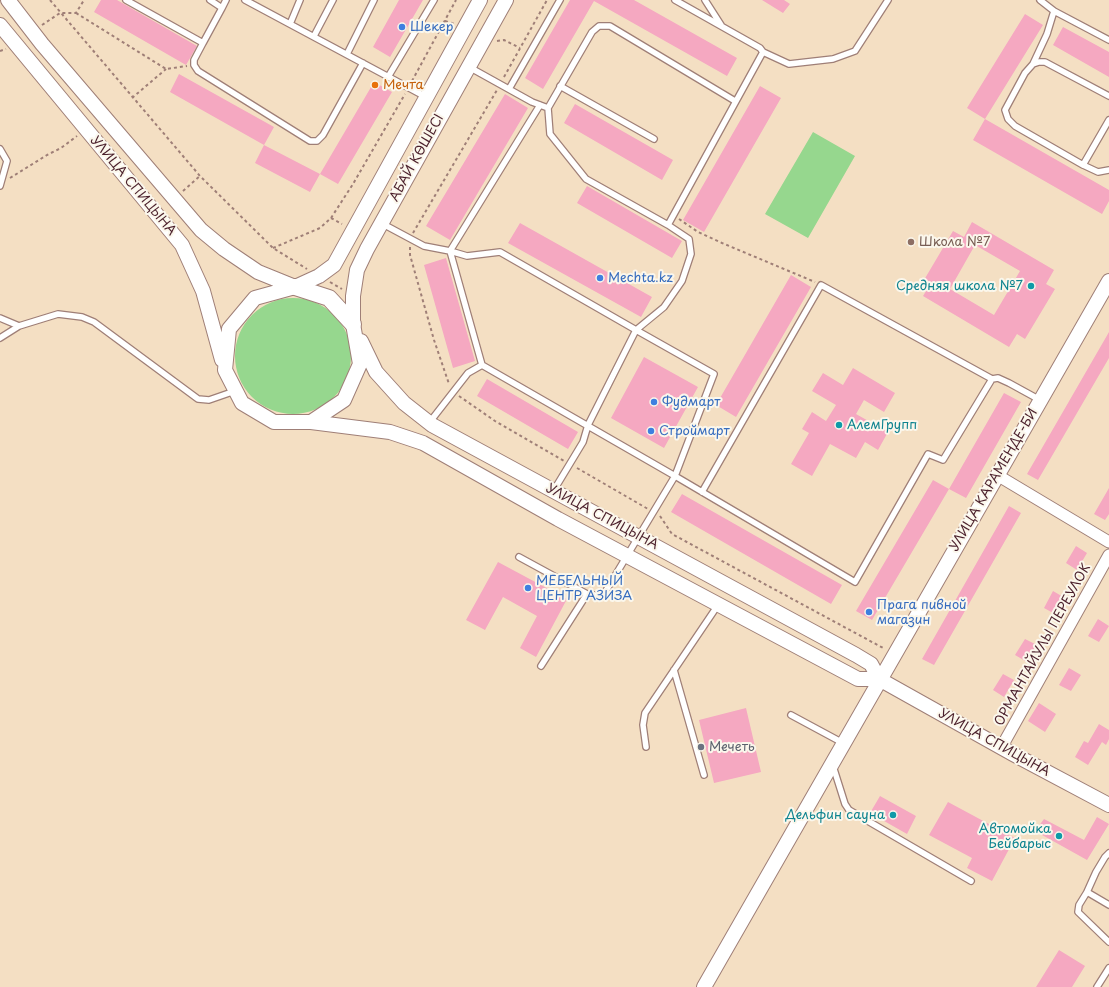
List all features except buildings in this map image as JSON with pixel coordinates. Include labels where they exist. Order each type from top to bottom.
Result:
[{"type":"main road","points":[[295,287],[329,298],[353,324]]},
{"type":"street","name":"УЛИЦА СПИЦЫНА","points":[[8,0],[32,31],[201,230],[224,249],[258,272],[295,287]]},
{"type":"street","name":"АБАЙ КӨШЕСІ","points":[[295,287],[319,276],[334,265],[480,0]]},
{"type":"street","name":"АБАЙ КӨШЕСІ","points":[[353,324],[353,296],[357,270],[381,223],[506,0]]},
{"type":"street","name":"УЛИЦА СПИЦЫНА","points":[[0,25],[182,245],[203,291],[225,370]]},
{"type":"street","name":"УЛИЦА КАРАМЕНДЕ-БИ","points":[[704,987],[879,679],[1109,281]]},
{"type":"street","points":[[295,287],[255,298],[229,329],[225,370],[242,403],[274,422],[311,422],[344,400],[360,364],[353,324]]},
{"type":"street","name":"УЛИЦА СПИЦЫНА","points":[[353,324],[376,372],[404,403],[429,422],[861,658],[871,664],[879,679]]},
{"type":"street","name":"УЛИЦА СПИЦЫНА","points":[[311,422],[390,432],[424,444],[627,556],[858,679],[879,679],[1001,748],[1109,805]]},
{"type":"street","points":[[997,475],[1109,542]]},
{"type":"street","name":"ОРМАНТАЙУЛЫ ПЕРЕУЛОК","points":[[1001,748],[1109,555]]},
{"type":"lane","points":[[126,0],[203,43]]},
{"type":"lane","points":[[210,0],[222,8]]},
{"type":"lane","points":[[226,0],[203,43],[194,65],[198,71],[310,141],[317,141],[323,136],[363,63]]},
{"type":"lane","points":[[246,0],[426,97]]},
{"type":"lane","points":[[290,24],[300,0]]},
{"type":"lane","points":[[314,36],[333,0]]},
{"type":"lane","points":[[346,54],[374,0]]},
{"type":"lane","points":[[388,77],[434,0]]},
{"type":"lane","points":[[509,89],[560,0]]},
{"type":"lane","points":[[675,0],[760,48],[763,52],[789,64],[833,59],[855,51],[888,0]]},
{"type":"lane","points":[[705,0],[722,27]]},
{"type":"lane","points":[[1040,0],[1054,11],[1109,40]]},
{"type":"lane","points":[[1054,11],[1047,34],[1033,64],[1025,73],[1005,110],[1008,119],[1015,126],[1083,165],[1098,172],[1109,170]]},
{"type":"lane","points":[[554,490],[583,442],[588,425],[636,330],[664,307],[682,280],[691,254],[689,239],[668,225],[586,179],[550,134],[548,108],[592,32],[599,26],[610,26],[735,101]]},
{"type":"lane","points":[[668,225],[763,52]]},
{"type":"lane","points":[[1033,64],[1045,62],[1109,96]]},
{"type":"lane","points":[[468,67],[548,108]]},
{"type":"lane","points":[[560,86],[654,139]]},
{"type":"lane","points":[[540,105],[450,251],[482,365],[588,425],[855,582],[925,457],[928,454],[943,460],[992,379]]},
{"type":"lane","points":[[1083,165],[1109,120]]},
{"type":"lane","points":[[0,150],[7,161],[1,184]]},
{"type":"lane","points":[[381,223],[424,246],[467,256],[500,252],[714,374],[675,476],[604,594],[600,596],[587,594],[520,557]]},
{"type":"lane","points":[[702,492],[821,284],[992,379],[998,378],[1040,400]]},
{"type":"lane","points":[[1,336],[19,326],[58,314],[82,317],[94,322],[198,399],[209,400],[236,391]]},
{"type":"lane","points":[[0,318],[19,326]]},
{"type":"lane","points":[[429,422],[468,373],[482,365]]},
{"type":"lane","points":[[541,666],[587,594]]},
{"type":"lane","points":[[646,747],[643,725],[645,713],[718,604]]},
{"type":"lane","points":[[674,670],[704,775]]},
{"type":"lane","points":[[791,715],[843,744]]},
{"type":"lane","points":[[832,762],[845,804],[849,810],[971,881]]},
{"type":"lane","points":[[1109,853],[1096,872],[1079,905],[1078,912],[1109,942]]},
{"type":"lane","points":[[1087,892],[1109,905]]},
{"type":"lane","points":[[1097,987],[1109,968]]},
{"type":"path","points":[[50,0],[200,176],[273,248],[353,296]]},
{"type":"path","points":[[76,13],[84,0]]},
{"type":"path","points":[[273,248],[320,228],[331,218],[353,184],[456,0]]},
{"type":"path","points":[[548,0],[410,238],[410,255],[434,340],[452,392],[495,421],[653,512],[662,518],[672,534],[894,654]]},
{"type":"path","points":[[32,31],[60,13],[76,13],[166,69]]},
{"type":"path","points":[[486,36],[499,42],[504,40],[520,48]]},
{"type":"path","points":[[132,98],[166,69],[194,65]]},
{"type":"path","points":[[1,184],[20,174],[47,155],[62,148],[86,129]]},
{"type":"path","points":[[175,199],[200,176]]},
{"type":"path","points":[[674,215],[698,232],[821,284]]},
{"type":"green space","points":[[813,132],[855,156],[808,238],[765,214]]},
{"type":"green space","points":[[293,298],[315,302],[325,307],[334,315],[342,324],[347,334],[351,356],[347,378],[342,388],[334,397],[325,405],[315,410],[293,414],[271,410],[261,405],[252,397],[244,388],[239,378],[235,356],[239,334],[244,324],[252,315],[261,307],[271,302]]},
{"type":"place","name":"Шекер","points":[[402,27]]},
{"type":"place","name":"Мечта","points":[[375,85]]},
{"type":"place","name":"Школа №7","points":[[911,242]]},
{"type":"place","name":"Mechta.kz","points":[[600,278]]},
{"type":"place","name":"Средняя школа №7","points":[[1031,286]]},
{"type":"place","name":"Фудмарт","points":[[654,402]]},
{"type":"place","name":"АлемГрупп","points":[[839,425]]},
{"type":"place","name":"Строймарт","points":[[651,431]]},
{"type":"place","name":"МЕБЕЛЬНЫЙ ЦЕНТР АЗИЗА","points":[[528,588]]},
{"type":"place","name":"Прага пивной магазин","points":[[869,612]]},
{"type":"place","name":"Мечеть","points":[[701,747]]},
{"type":"place","name":"Дельфин сауна","points":[[893,815]]},
{"type":"place","name":"Автомойка Бейбарыс","points":[[1059,836]]}]
